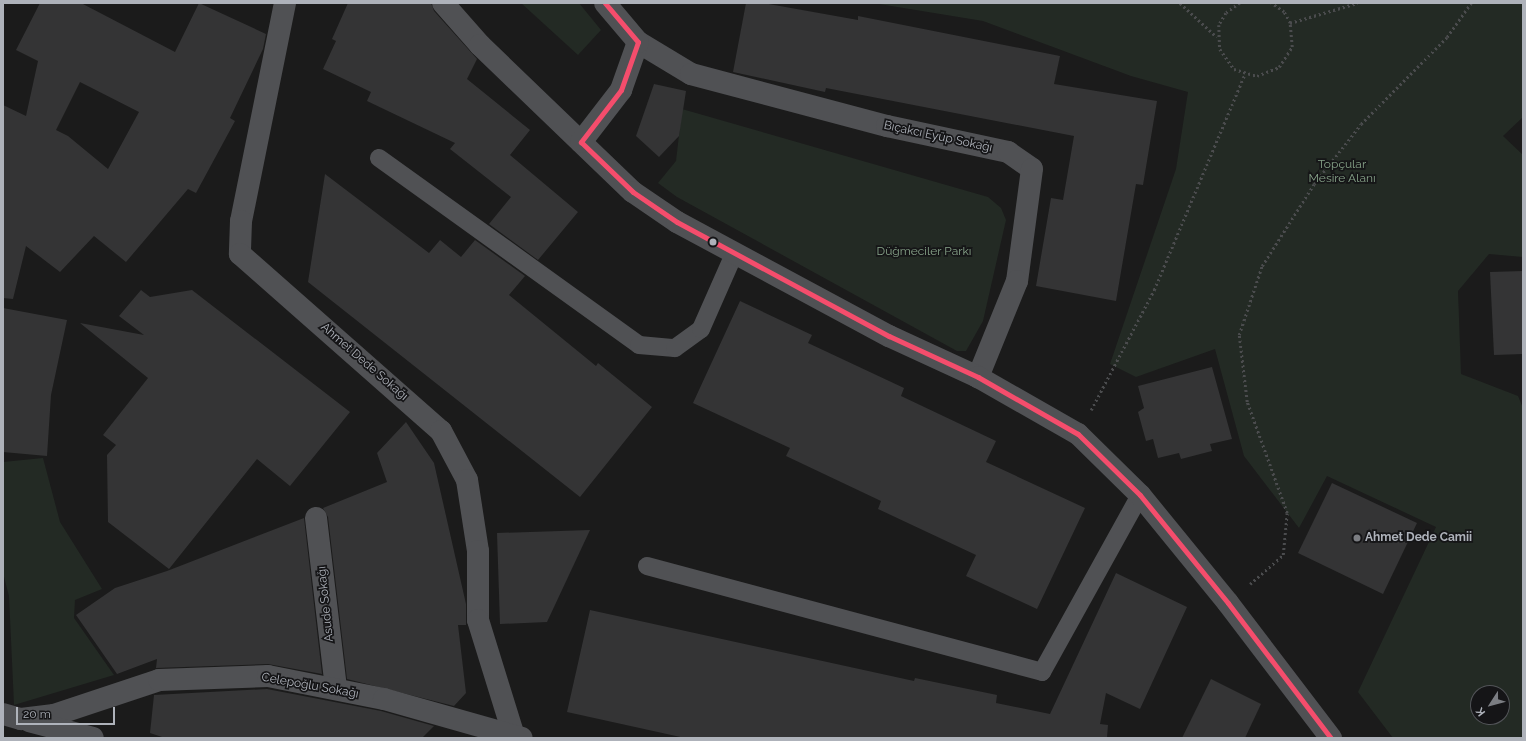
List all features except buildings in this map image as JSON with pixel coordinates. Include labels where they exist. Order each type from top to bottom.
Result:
[{"type":"street","name":"Ahmet Dede Sokağı","points":[[285,3],[241,221],[240,254],[441,431],[467,480],[478,551],[478,620],[518,737]]},
{"type":"street","points":[[443,3],[480,45],[633,192],[677,222],[889,336],[978,377],[1078,434],[1140,495],[1228,603],[1331,738]]},
{"type":"street","name":"Bıçakcı Eyüp Sokağı","points":[[605,3],[638,42],[691,74],[887,126],[1008,152],[1032,169],[1017,281],[978,377]]},
{"type":"street","points":[[581,142],[621,90],[638,42]]},
{"type":"street","name":"Asude Sokağı","points":[[316,518],[336,690]]},
{"type":"street","name":"Celepoğlu Sokağı","points":[[12,716],[54,715],[159,680],[268,676],[384,699],[518,737]]},
{"type":"street","points":[[12,716],[93,738]]},
{"type":"lane","points":[[379,158],[639,346],[675,348],[701,329],[735,252]]},
{"type":"lane","points":[[647,566],[1042,672],[1140,495]]},
{"type":"path","points":[[1180,3],[1218,38]]},
{"type":"path","points":[[1240,3],[1226,13],[1219,25],[1218,38],[1225,60],[1245,74],[1257,76],[1279,67],[1292,47],[1290,23],[1284,12],[1271,3]]},
{"type":"path","points":[[1290,23],[1357,3]]},
{"type":"path","points":[[1228,603],[1283,555],[1287,513],[1247,402],[1239,335],[1262,266],[1314,184],[1356,130],[1447,37],[1471,3]]},
{"type":"path","points":[[1078,434],[1154,290],[1245,74]]},
{"type":"green space","points":[[521,3],[579,3],[601,30],[578,55]]},
{"type":"green space","name":"Topçular Mesire Alanı","points":[[873,3],[1523,3],[1523,117],[1503,136],[1523,155],[1523,257],[1489,254],[1458,291],[1461,374],[1518,396],[1523,408],[1523,738],[1393,738],[1358,692],[1436,527],[1327,476],[1299,528],[1244,456],[1215,349],[1136,377],[1110,364],[1176,169],[1188,92],[1131,76],[983,21]]},
{"type":"green space","name":"Düğmeciler Parkı","points":[[682,109],[988,197],[1001,208],[1006,220],[983,321],[966,351],[957,351],[677,197],[658,183],[676,161]]},
{"type":"green space","points":[[43,458],[60,522],[102,589],[75,600],[74,618],[114,675],[14,705],[9,596],[3,573],[3,462]]},
{"type":"transit line","points":[[605,3],[638,42],[621,90],[581,142],[633,192],[677,222],[889,336],[978,377],[1078,434],[1140,495],[1228,603],[1331,738]]},
{"type":"place","name":"Ahmet Dede Camii","points":[[1357,538]]}]
